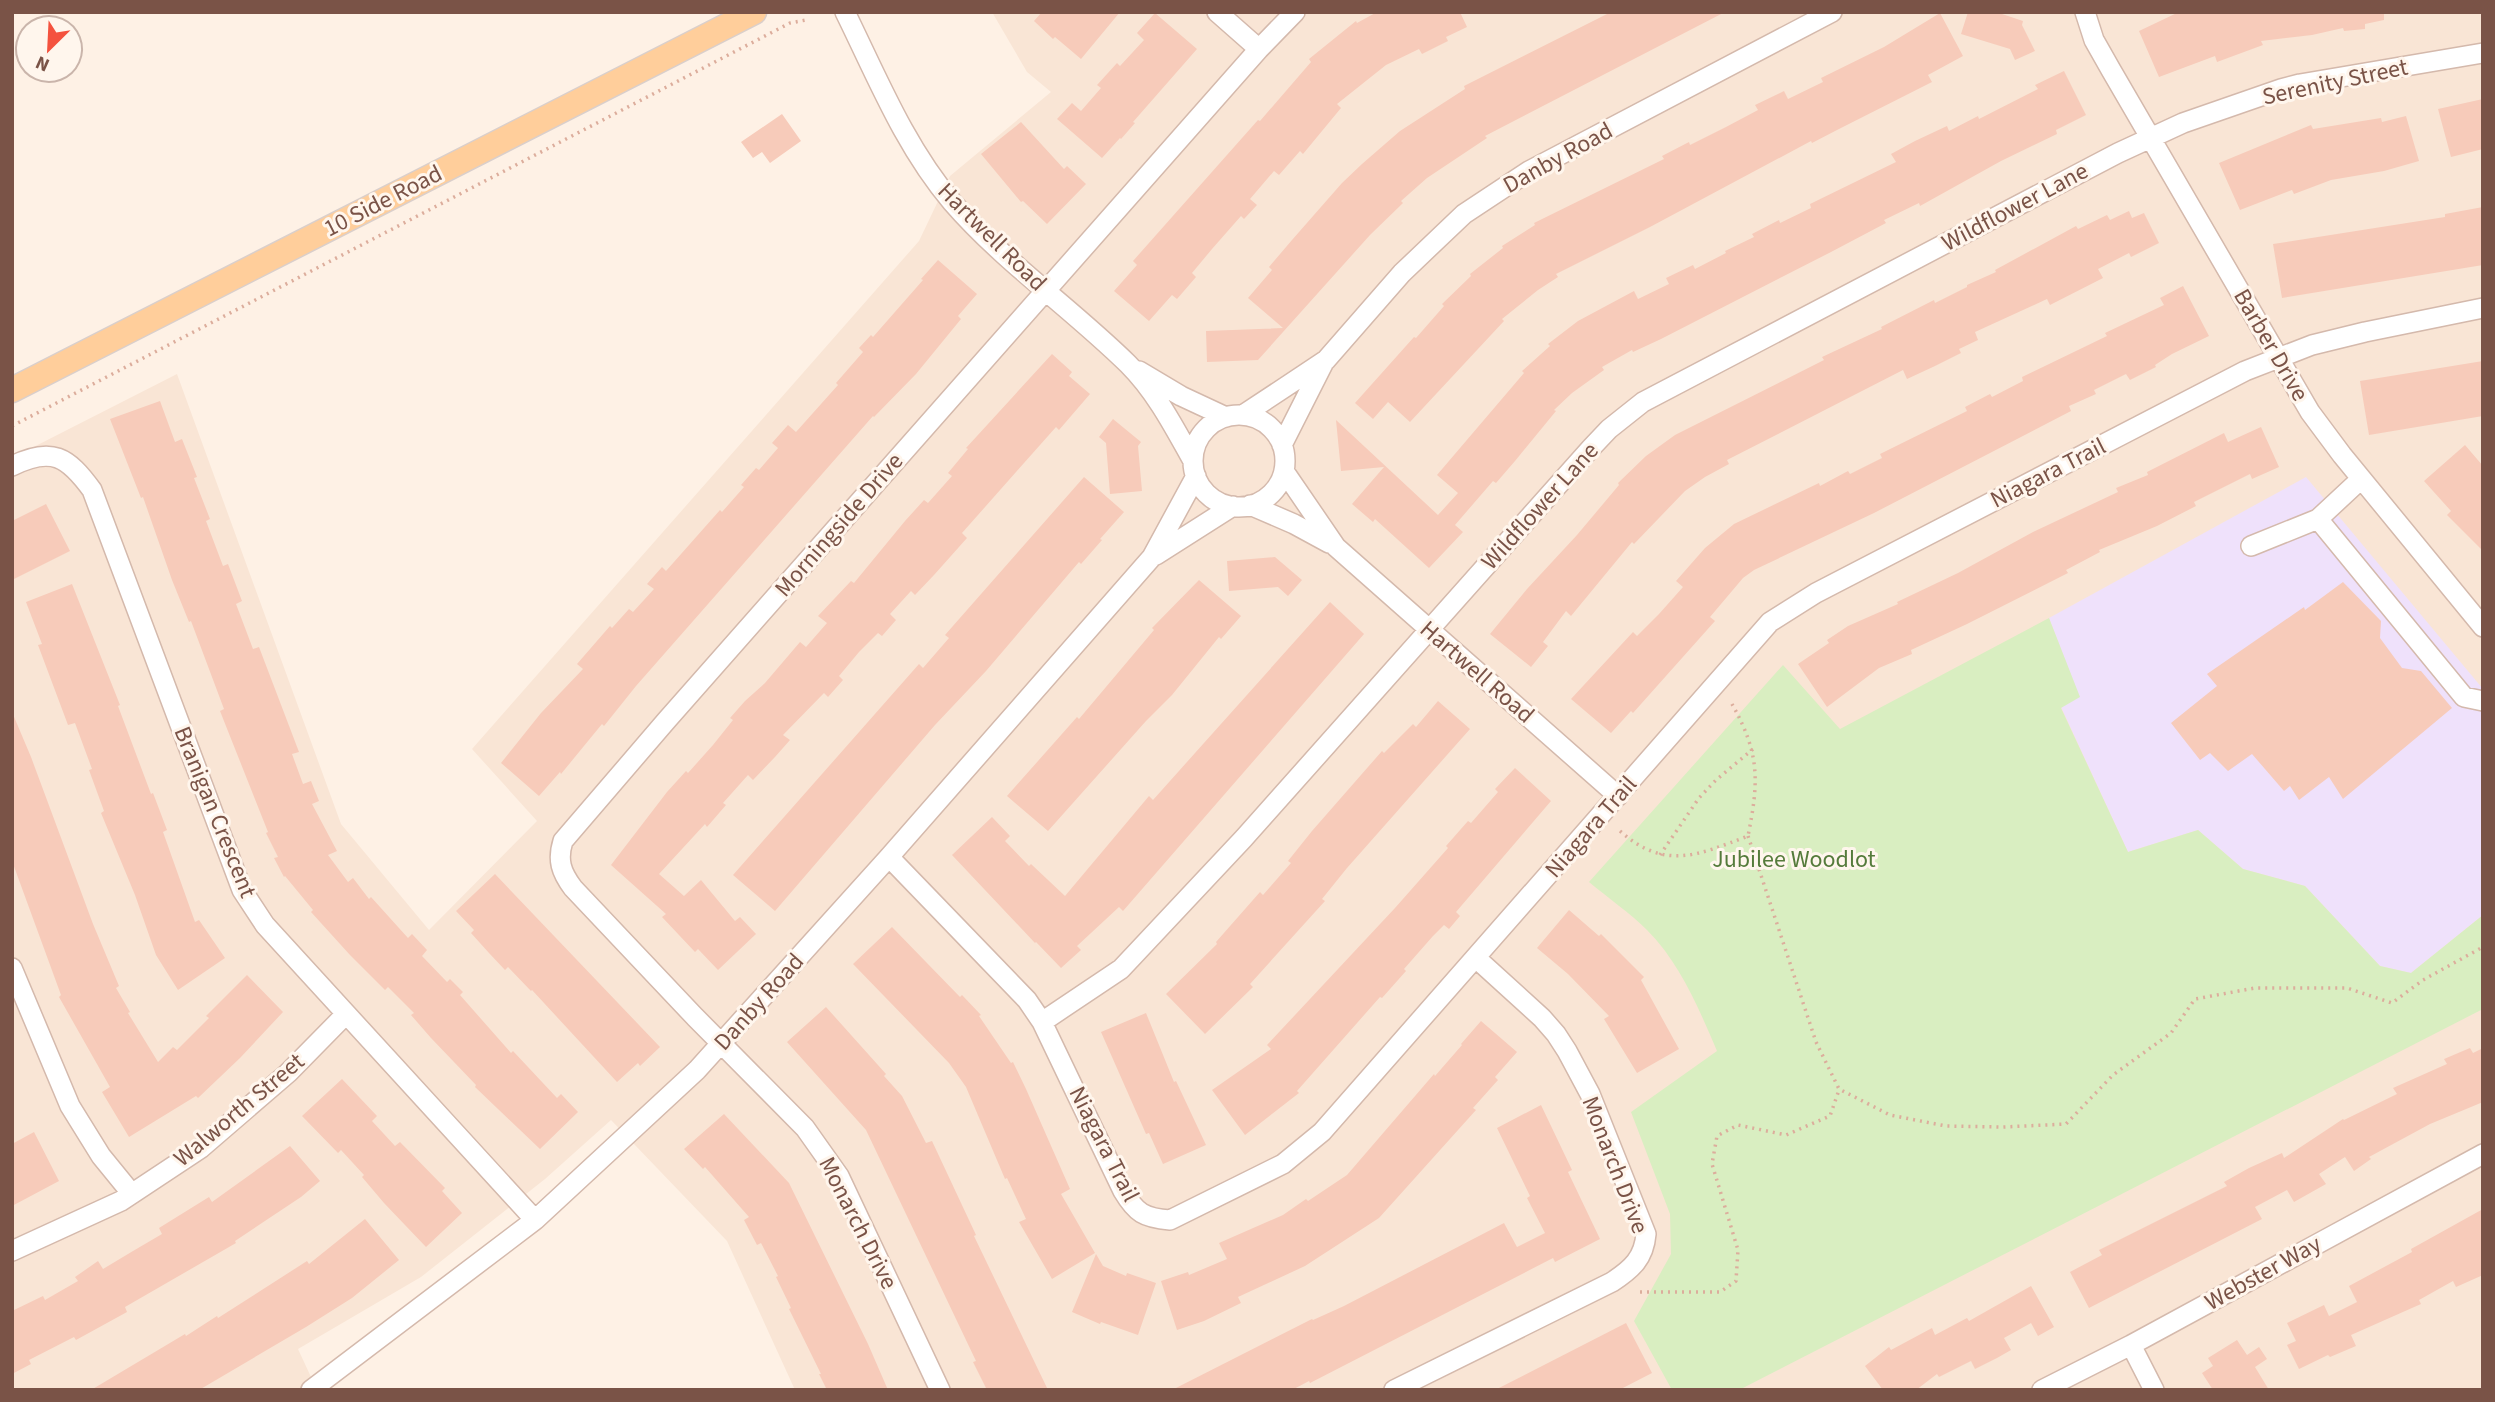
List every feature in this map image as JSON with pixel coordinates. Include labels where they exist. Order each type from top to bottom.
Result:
[{"type":"main road","name":"10 Side Road","points":[[12,390],[754,12]]},
{"type":"street","name":"Hartwell Road","points":[[845,12],[906,135],[934,178],[976,227],[1129,365],[1166,412],[1195,468]]},
{"type":"street","points":[[1217,12],[1259,49]]},
{"type":"street","name":"Morningside Drive","points":[[722,1043],[573,888],[561,869],[560,853],[564,841],[666,721],[1045,291],[1259,49],[1295,12]]},
{"type":"street","name":"Danby Road","points":[[1282,445],[1326,360],[1402,274],[1464,214],[1529,171],[1832,12]]},
{"type":"street","name":"Barber Drive","points":[[2071,12],[2094,40],[2310,412],[2361,479],[2483,627]]},
{"type":"street","name":"Barber Drive","points":[[2085,12],[2094,40]]},
{"type":"street","name":"Serenity Street","points":[[2151,138],[2183,123],[2300,84],[2483,53]]},
{"type":"street","name":"Wildflower Lane","points":[[1042,1022],[1121,969],[1253,827],[1609,429],[1643,402],[2151,138]]},
{"type":"street","name":"Niagara Trail","points":[[889,857],[1027,1000],[1042,1022],[1134,1209],[1152,1219],[1170,1220],[1272,1170],[1299,1153],[1322,1132],[1770,622],[1816,593],[2245,371],[2312,345],[2483,308]]},
{"type":"street","name":"Danby Road","points":[[1235,416],[1326,360]]},
{"type":"street","name":"Hartwell Road","points":[[1129,365],[1181,396],[1235,416]]},
{"type":"street","points":[[1235,416],[1260,420],[1282,445],[1284,471],[1271,493],[1241,505],[1210,496],[1195,468],[1196,444],[1205,430],[1235,416]]},
{"type":"street","name":"Branigan Crescent","points":[[12,466],[27,458],[47,455],[65,459],[78,471],[92,491],[242,890],[265,926],[536,1220]]},
{"type":"street","name":"Danby Road","points":[[311,1390],[536,1220],[624,1140],[722,1043],[1152,557],[1195,468]]},
{"type":"street","name":"Hartwell Road","points":[[1284,471],[1336,547]]},
{"type":"street","points":[[2251,546],[2318,519],[2361,479]]},
{"type":"street","name":"Hartwell Road","points":[[1241,505],[1294,524],[1336,547],[1618,796]]},
{"type":"street","name":"Danby Road","points":[[1152,557],[1241,505]]},
{"type":"street","points":[[2318,519],[2464,697],[2483,701]]},
{"type":"street","name":"Monarch Drive","points":[[1394,1390],[1612,1282],[1640,1259],[1645,1245],[1646,1234],[1590,1094],[1567,1051],[1542,1018],[1476,958]]},
{"type":"street","points":[[12,968],[70,1106],[100,1156],[132,1194]]},
{"type":"street","name":"Walworth Street","points":[[12,1251],[132,1194],[201,1148],[289,1073],[345,1014]]},
{"type":"street","name":"Monarch Drive","points":[[722,1043],[805,1128],[839,1176],[940,1390]]},
{"type":"street","name":"Webster Way","points":[[2042,1390],[2131,1345],[2483,1154]]},
{"type":"street","points":[[2131,1345],[2154,1390]]},
{"type":"path","points":[[12,426],[790,23],[806,20]]},
{"type":"path","points":[[1732,704],[1752,749],[1757,777],[1748,836],[1816,1042],[1839,1089],[1890,1115],[1946,1126],[2066,1124],[2113,1075],[2171,1033],[2195,999],[2255,988],[2347,988],[2392,1003],[2423,980],[2483,947]]},
{"type":"path","points":[[1660,855],[1699,798],[1752,749]]},
{"type":"path","points":[[1620,831],[1645,849],[1660,855],[1681,858],[1748,836]]},
{"type":"path","points":[[1640,1292],[1720,1292],[1736,1281],[1738,1250],[1712,1164],[1717,1136],[1738,1125],[1786,1135],[1830,1116],[1839,1089]]},
{"type":"shaded area","points":[[992,12],[2483,12],[2483,1390],[795,1390],[727,1241],[611,1120],[545,1179],[421,1277],[298,1349],[317,1390],[12,1390],[12,458],[177,374],[341,824],[429,930],[537,821],[472,749],[919,241],[950,176],[1051,92],[1027,72]]},
{"type":"shaded area","points":[[2306,477],[2483,689],[2483,915],[2411,973],[2380,966],[2305,886],[2243,869],[2198,830],[2128,852],[2061,707],[2079,696],[2049,618]]},
{"type":"green space","name":"Jubilee Woodlot","points":[[2049,618],[2080,697],[2061,708],[2128,852],[2198,830],[2243,869],[2305,886],[2380,966],[2411,973],[2483,915],[2483,1009],[1739,1390],[1672,1390],[1634,1321],[1671,1254],[1670,1214],[1631,1112],[1717,1051],[1688,987],[1659,943],[1589,882],[1783,665],[1840,729]]},
{"type":"building","points":[[1042,12],[1120,12],[1081,59],[1034,21]]},
{"type":"building","points":[[1377,12],[1460,12],[1467,27],[1446,37],[1448,41],[1422,54],[1419,49],[1386,65],[1337,104],[1341,108],[1303,154],[1300,151],[1279,175],[1274,171],[1250,199],[1257,205],[1244,219],[1241,216],[1212,249],[1192,273],[1196,277],[1177,299],[1172,295],[1149,321],[1114,291],[1137,265],[1133,261],[1258,120],[1260,121],[1311,62],[1309,59],[1356,21],[1357,23]]},
{"type":"building","points":[[1611,12],[1725,12],[1485,136],[1487,138],[1427,178],[1401,201],[1403,203],[1370,235],[1258,360],[1207,362],[1206,331],[1283,328],[1248,298],[1272,270],[1269,267],[1342,183],[1400,131],[1465,89],[1464,86]]},
{"type":"building","points":[[1968,12],[1996,12],[2023,21],[2022,25],[2035,51],[2015,60],[2010,49],[1961,34]]},
{"type":"building","points":[[2179,12],[2384,12],[2384,20],[2365,24],[2365,29],[2344,31],[2343,28],[2261,41],[2263,45],[2217,62],[2215,56],[2159,77],[2139,31]]},
{"type":"building","points":[[1155,13],[1197,49],[1102,158],[1057,119],[1072,103],[1081,111],[1101,88],[1097,85],[1117,63],[1120,66],[1144,40],[1137,33]]},
{"type":"building","points":[[1940,13],[1963,56],[1928,75],[1932,82],[1812,143],[1811,141],[1556,274],[1558,277],[1502,319],[1504,321],[1410,422],[1388,402],[1373,419],[1355,403],[1414,337],[1416,338],[1470,274],[1503,248],[1502,246],[1535,225],[1534,223],[1664,159],[1662,156],[1689,142],[1690,145],[1758,110],[1755,105],[1784,91],[1788,99],[1823,82],[1821,78],[1884,47]]},
{"type":"building","points":[[2064,71],[2086,115],[2056,130],[2057,134],[2001,161],[1920,206],[1919,203],[1884,220],[1886,223],[1831,252],[1602,367],[1604,370],[1554,410],[1556,411],[1515,461],[1496,483],[1493,481],[1455,525],[1463,532],[1429,568],[1375,519],[1373,522],[1352,504],[1384,467],[1341,471],[1336,420],[1438,515],[1458,493],[1437,475],[1524,373],[1522,371],[1550,346],[1548,344],[1578,321],[1634,291],[1638,299],[1669,284],[1666,278],[1693,265],[1695,269],[1754,237],[1752,234],[1811,208],[1810,204],[1896,162],[1891,154],[1915,141],[1947,126],[1949,131],[1978,116],[1979,119],[2038,89],[2035,85]]},
{"type":"building","points":[[2483,99],[2483,149],[2451,157],[2438,109]]},
{"type":"building","points":[[782,114],[801,141],[770,163],[762,152],[753,158],[741,142]]},
{"type":"building","points":[[2406,116],[2419,161],[2384,171],[2331,180],[2294,194],[2292,190],[2240,210],[2219,163],[2311,125],[2313,129],[2381,118],[2382,122]]},
{"type":"building","points":[[1021,122],[1064,169],[1067,166],[1086,184],[1047,224],[1021,202],[981,154]]},
{"type":"building","points":[[2483,207],[2483,265],[2282,298],[2273,244],[2445,217],[2445,214]]},
{"type":"building","points":[[2129,211],[2132,218],[2144,213],[2159,243],[2131,257],[2129,253],[2098,269],[2103,278],[2050,305],[2047,299],[1975,332],[1978,340],[1959,349],[1961,353],[1907,379],[1903,370],[1727,460],[1729,464],[1685,491],[1634,544],[1632,542],[1571,616],[1566,611],[1543,642],[1548,646],[1531,667],[1490,634],[1577,535],[1618,483],[1646,456],[1675,435],[1824,360],[1822,357],[1882,329],[1881,327],[1934,300],[1935,303],[1996,272],[1995,270],[2076,226],[2078,229],[2107,215],[2110,220]]},
{"type":"building","points":[[938,260],[977,294],[958,316],[961,319],[916,374],[873,416],[604,726],[602,724],[539,796],[501,763],[541,713],[583,669],[577,664],[610,626],[612,628],[629,609],[633,612],[654,589],[647,584],[662,567],[666,571],[720,510],[722,512],[744,487],[741,485],[756,468],[759,470],[778,448],[772,443],[788,425],[796,432],[863,352],[859,348],[871,335],[873,337]]},
{"type":"building","points":[[2183,286],[2209,336],[2172,354],[2155,365],[2156,367],[2130,380],[2126,374],[2094,390],[2096,394],[2069,406],[2071,411],[1874,513],[1754,570],[1743,578],[1710,617],[1715,621],[1633,713],[1631,711],[1611,733],[1571,699],[1633,632],[1637,636],[1659,614],[1683,587],[1676,581],[1705,548],[1734,524],[1819,483],[1820,486],[1848,471],[1850,474],[1882,458],[1880,454],[1967,411],[1965,407],[1990,394],[1992,397],[2023,381],[2022,377],[2164,305],[2160,298]]},
{"type":"building","points":[[1052,354],[1072,372],[1069,376],[1090,394],[1059,430],[1056,427],[962,533],[967,538],[934,575],[915,595],[911,591],[890,614],[896,620],[882,636],[878,633],[859,652],[839,676],[843,680],[828,697],[824,693],[783,735],[790,740],[775,757],[753,780],[748,775],[723,803],[726,805],[707,827],[705,824],[659,874],[684,896],[701,880],[735,921],[740,917],[756,934],[718,970],[698,949],[695,952],[662,917],[666,914],[611,865],[667,792],[713,745],[733,720],[730,718],[745,701],[765,683],[800,642],[806,647],[827,623],[818,616],[851,581],[854,583],[924,500],[928,503],[952,476],[948,473],[968,449],[966,448]]},
{"type":"building","points":[[2483,361],[2483,416],[2369,435],[2360,381]]},
{"type":"building","points":[[160,401],[175,442],[182,439],[197,477],[194,478],[210,519],[206,521],[223,566],[228,564],[242,601],[236,604],[253,649],[259,647],[299,752],[292,754],[303,784],[311,781],[319,801],[312,804],[337,851],[328,855],[348,882],[353,878],[369,899],[371,897],[408,938],[412,934],[427,950],[422,956],[447,982],[450,979],[463,992],[460,995],[511,1053],[513,1051],[557,1098],[561,1094],[578,1112],[540,1149],[475,1087],[411,1015],[414,1013],[388,987],[385,990],[350,955],[311,912],[313,910],[284,877],[274,858],[278,857],[266,833],[268,832],[220,711],[224,709],[191,621],[189,622],[172,580],[143,497],[141,498],[110,419]]},
{"type":"building","points":[[1113,419],[1141,442],[1138,446],[1142,491],[1110,494],[1106,443],[1099,437]]},
{"type":"building","points":[[2261,427],[2279,467],[2252,479],[2250,474],[2194,502],[2196,506],[2157,526],[2099,550],[2100,552],[2066,570],[2068,573],[1911,650],[1912,654],[1879,668],[1827,707],[1798,664],[1848,626],[1898,604],[1897,602],[1958,573],[2033,532],[2118,492],[2116,488],[2148,475],[2147,472],[2224,433],[2228,442]]},
{"type":"building","points":[[2465,445],[2483,466],[2483,551],[2447,515],[2451,511],[2424,481]]},
{"type":"building","points":[[1084,477],[1124,512],[775,911],[733,875],[919,664],[923,668],[949,638],[945,635]]},
{"type":"building","points":[[46,504],[70,551],[12,580],[12,521]]},
{"type":"building","points":[[1275,557],[1302,580],[1288,596],[1278,587],[1229,591],[1227,561]]},
{"type":"building","points":[[1199,580],[1241,616],[1221,639],[1219,637],[1172,695],[1048,831],[1007,796],[1077,717],[1079,719],[1154,630],[1152,628]]},
{"type":"building","points":[[2343,582],[2381,621],[2380,638],[2402,668],[2421,671],[2452,708],[2343,799],[2329,777],[2299,800],[2290,786],[2284,791],[2252,754],[2228,771],[2210,753],[2200,760],[2171,723],[2217,686],[2207,674]]},
{"type":"building","points":[[72,584],[167,830],[163,832],[195,922],[199,920],[225,958],[178,990],[156,955],[101,813],[104,811],[89,770],[92,769],[75,723],[68,725],[38,645],[42,644],[26,602]]},
{"type":"building","points":[[1330,602],[1364,634],[1123,911],[1119,907],[1077,946],[1081,950],[1061,968],[952,855],[992,817],[1010,836],[1005,841],[1029,866],[1031,864],[1065,896],[1149,796],[1153,800]]},
{"type":"building","points":[[1438,701],[1470,729],[1347,868],[1322,899],[1325,901],[1250,984],[1253,987],[1205,1034],[1166,994],[1217,944],[1260,892],[1263,895],[1291,863],[1288,861],[1312,831],[1382,751],[1384,753],[1413,724],[1416,727]]},
{"type":"building","points":[[12,712],[119,986],[116,988],[158,1062],[173,1047],[177,1050],[247,975],[283,1012],[198,1098],[196,1096],[129,1137],[102,1092],[110,1087],[59,997],[61,995],[12,861]]},
{"type":"building","points":[[1515,768],[1551,801],[1456,912],[1460,916],[1449,929],[1444,925],[1433,936],[1404,969],[1406,971],[1297,1091],[1299,1093],[1245,1135],[1212,1090],[1271,1049],[1267,1045],[1395,908],[1468,821],[1471,823],[1498,792],[1495,789]]},
{"type":"building","points":[[495,874],[660,1047],[640,1066],[638,1063],[617,1082],[532,990],[508,967],[505,970],[471,933],[474,930],[456,911]]},
{"type":"building","points":[[1569,910],[1599,936],[1601,934],[1644,977],[1641,980],[1679,1049],[1637,1073],[1604,1019],[1609,1016],[1568,974],[1537,948]]},
{"type":"building","points":[[892,927],[981,1015],[979,1016],[1011,1063],[1013,1062],[1026,1089],[1070,1189],[1061,1194],[1095,1253],[1052,1279],[1019,1222],[1026,1219],[1007,1178],[1005,1179],[966,1087],[949,1063],[853,964]]},
{"type":"building","points":[[826,1007],[886,1074],[884,1076],[902,1096],[926,1143],[932,1141],[1048,1390],[987,1390],[973,1362],[976,1361],[866,1130],[787,1042]]},
{"type":"building","points":[[1146,1013],[1174,1082],[1176,1081],[1206,1145],[1163,1164],[1149,1133],[1146,1134],[1101,1032]]},
{"type":"building","points":[[1481,1021],[1517,1052],[1495,1077],[1498,1080],[1473,1108],[1476,1110],[1379,1218],[1305,1266],[1238,1297],[1241,1303],[1204,1321],[1177,1330],[1161,1281],[1188,1272],[1189,1275],[1227,1259],[1219,1243],[1283,1215],[1347,1175]]},
{"type":"building","points":[[2470,1048],[2473,1053],[2483,1048],[2483,1102],[2430,1124],[2369,1157],[2371,1159],[2354,1171],[2345,1157],[2319,1174],[2326,1184],[2294,1202],[2287,1190],[2255,1207],[2262,1219],[2089,1308],[2070,1272],[2102,1255],[2099,1250],[2227,1186],[2224,1182],[2249,1168],[2282,1153],[2284,1158],[2343,1119],[2397,1094],[2393,1088],[2447,1064],[2444,1059]]},
{"type":"building","points":[[342,1079],[377,1116],[372,1121],[395,1146],[400,1142],[445,1188],[442,1191],[462,1213],[426,1247],[384,1203],[362,1177],[364,1175],[341,1150],[338,1153],[302,1116]]},
{"type":"building","points":[[1541,1105],[1572,1170],[1568,1172],[1600,1239],[1555,1262],[1553,1258],[1292,1390],[1172,1390],[1312,1319],[1344,1306],[1504,1223],[1517,1247],[1545,1233],[1497,1128]]},
{"type":"building","points":[[724,1114],[789,1183],[888,1390],[827,1390],[789,1309],[791,1308],[776,1277],[778,1276],[761,1243],[757,1245],[744,1220],[749,1217],[705,1167],[703,1169],[684,1149]]},
{"type":"building","points":[[34,1132],[59,1181],[12,1206],[12,1144]]},
{"type":"building","points":[[290,1146],[320,1181],[301,1197],[235,1241],[236,1243],[125,1307],[127,1312],[76,1340],[74,1337],[29,1360],[31,1364],[12,1374],[12,1311],[43,1296],[45,1300],[78,1281],[75,1277],[98,1261],[103,1269],[162,1234],[159,1228],[209,1197],[212,1202]]},
{"type":"building","points":[[2483,1209],[2483,1275],[2456,1287],[2453,1281],[2419,1300],[2421,1304],[2351,1335],[2356,1346],[2330,1357],[2328,1355],[2299,1369],[2287,1345],[2296,1341],[2287,1323],[2324,1305],[2329,1316],[2357,1302],[2349,1286]]},
{"type":"building","points":[[365,1219],[399,1260],[352,1298],[306,1327],[199,1390],[91,1390],[185,1334],[186,1336],[217,1316],[218,1318],[307,1261],[309,1264]]},
{"type":"building","points":[[1096,1254],[1103,1266],[1126,1276],[1127,1273],[1156,1283],[1138,1335],[1101,1322],[1100,1324],[1072,1312]]},
{"type":"building","points":[[2031,1286],[2054,1327],[2038,1336],[2031,1323],[2004,1338],[2011,1350],[1975,1369],[1971,1361],[1939,1377],[1937,1374],[1916,1390],[1883,1390],[1865,1366],[1889,1347],[1891,1350],[1932,1328],[1935,1335],[1967,1318],[1969,1321]]},
{"type":"building","points":[[1626,1323],[1652,1373],[1619,1390],[1495,1390]]},
{"type":"building","points":[[2237,1340],[2247,1355],[2259,1347],[2267,1359],[2255,1367],[2269,1390],[2213,1390],[2202,1373],[2213,1366],[2208,1358]]}]
